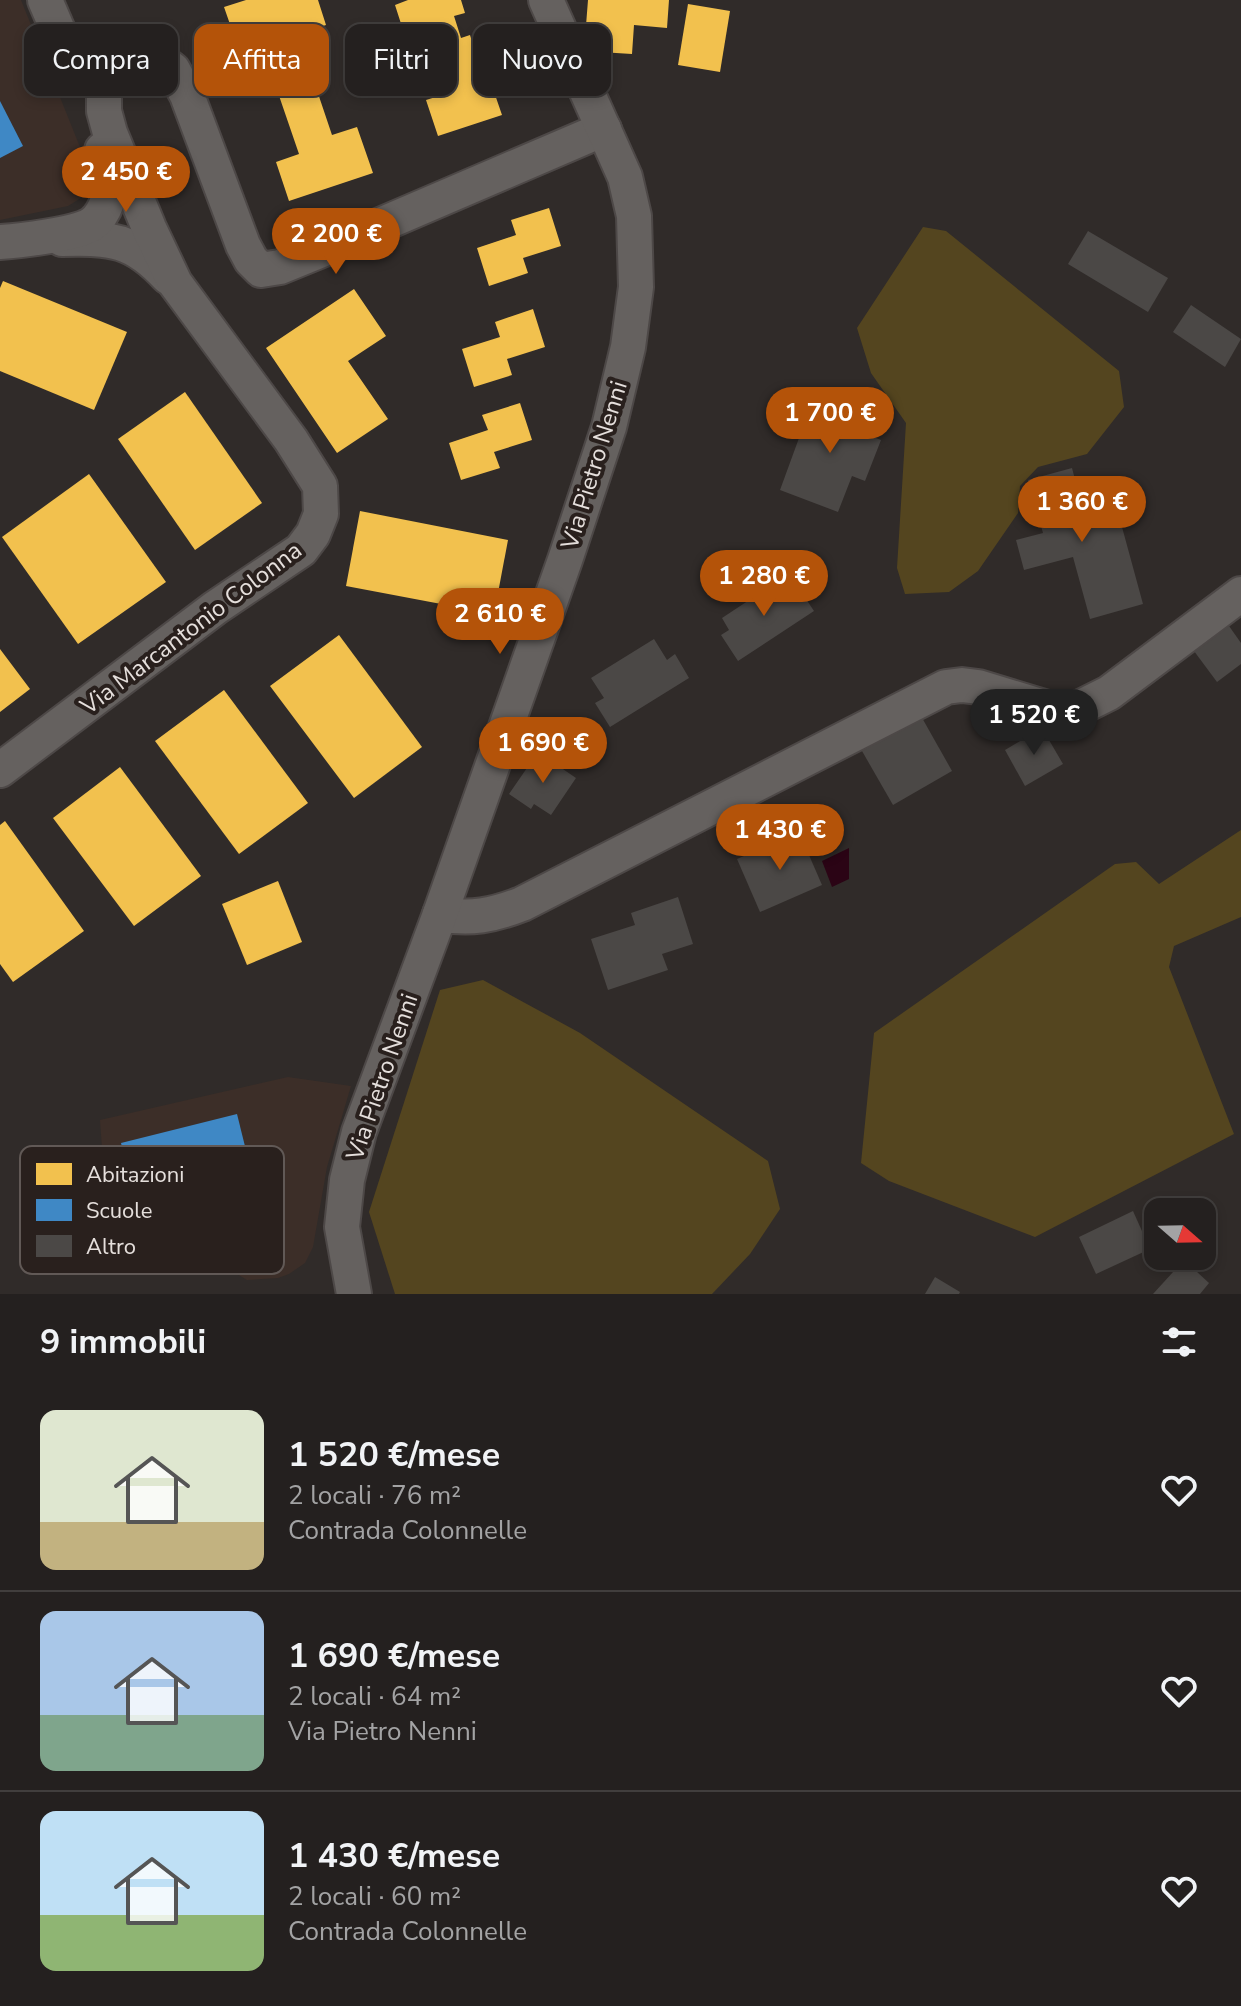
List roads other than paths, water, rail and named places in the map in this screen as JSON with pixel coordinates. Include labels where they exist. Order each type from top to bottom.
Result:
[{"type":"street","points":[[45,0],[60,24]]},
{"type":"street","name":"Via Pietro Nenni","points":[[354,1294],[342,1227],[347,1180],[359,1132],[440,914],[594,471],[609,427],[628,347],[636,287],[634,216],[625,177],[546,0]]},
{"type":"street","points":[[178,79],[187,95],[243,245],[261,270],[280,267],[329,247],[604,129]]},
{"type":"street","points":[[17,241],[91,225],[103,212],[111,172],[95,132],[94,96]]},
{"type":"street","name":"Via Marcantonio Colonna","points":[[0,770],[215,608],[301,550],[313,534],[321,514],[320,486],[313,474],[179,289],[149,228],[110,133],[99,96]]},
{"type":"street","points":[[17,241],[98,238],[120,242],[150,258],[179,289]]},
{"type":"street","points":[[440,914],[479,917],[522,904],[946,687],[978,687],[1047,708],[1079,708],[1109,693],[1241,594]]}]
